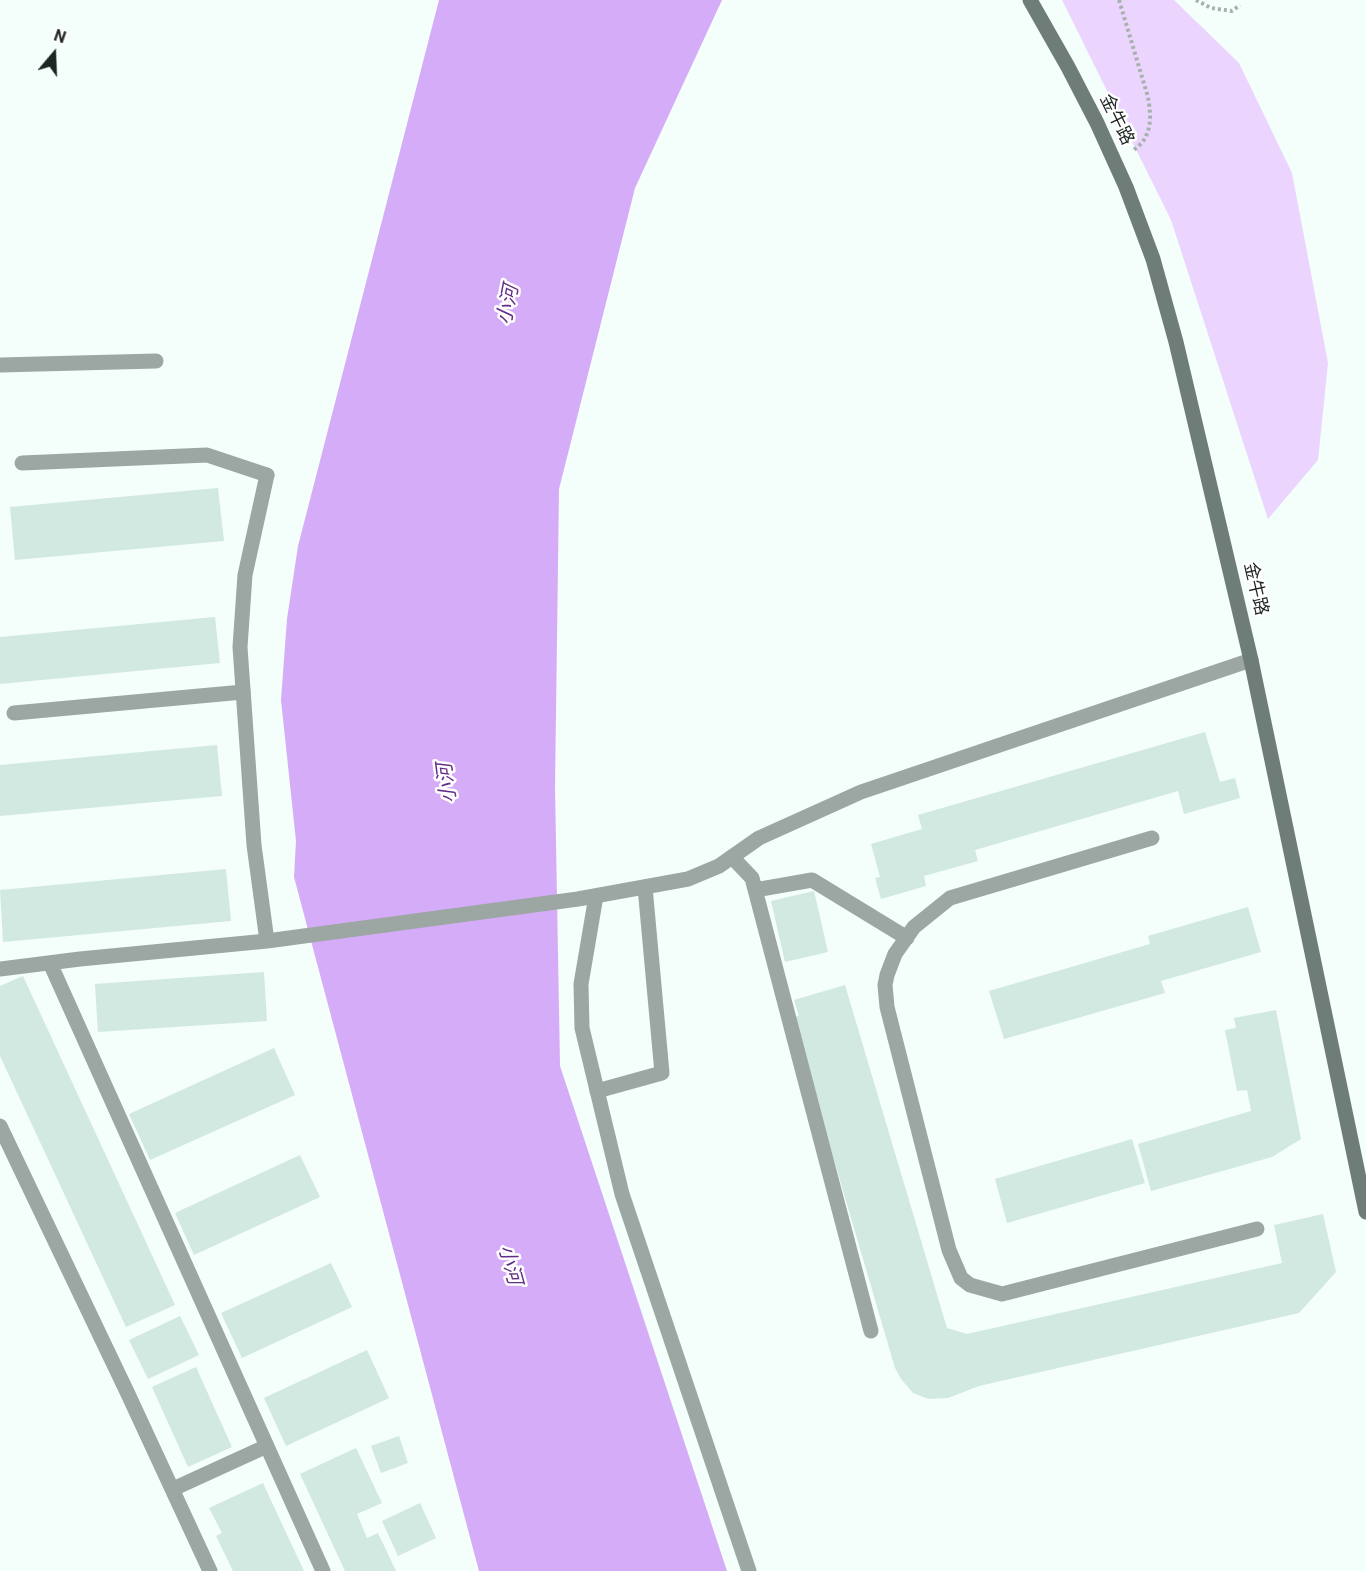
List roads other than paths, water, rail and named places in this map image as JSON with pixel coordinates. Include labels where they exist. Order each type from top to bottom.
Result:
[{"type":"main road","name":"金牛路","points":[[1030,0],[1097,123],[1118,169],[1153,259],[1176,342],[1251,660],[1366,1212]]},
{"type":"street","points":[[0,365],[156,361]]},
{"type":"street","points":[[22,463],[207,455],[267,475],[245,575],[240,647],[254,845],[267,941]]},
{"type":"street","points":[[0,969],[267,941],[578,899],[688,879],[719,866],[759,838],[861,792],[1251,660]]},
{"type":"street","points":[[14,713],[243,692]]},
{"type":"street","points":[[1152,838],[950,898],[914,927],[895,954],[885,985],[887,1007],[949,1250],[961,1278],[970,1285],[1002,1294],[1257,1228]]},
{"type":"street","points":[[732,857],[752,878],[871,1331]]},
{"type":"street","points":[[755,890],[812,880],[907,938]]},
{"type":"street","points":[[597,1091],[662,1073],[645,887]]},
{"type":"street","points":[[596,896],[581,984],[582,1028],[622,1194],[749,1571]]},
{"type":"street","points":[[50,963],[323,1571]]},
{"type":"street","points":[[0,1126],[210,1571]]},
{"type":"street","points":[[0,1164],[16,1160]]},
{"type":"street","points":[[172,1489],[267,1446]]},
{"type":"water","name":"小河","points":[[439,0],[722,0],[635,188],[559,489],[555,787],[560,1066],[727,1571],[479,1571],[294,877],[296,841],[281,700],[287,619],[298,546]]}]
